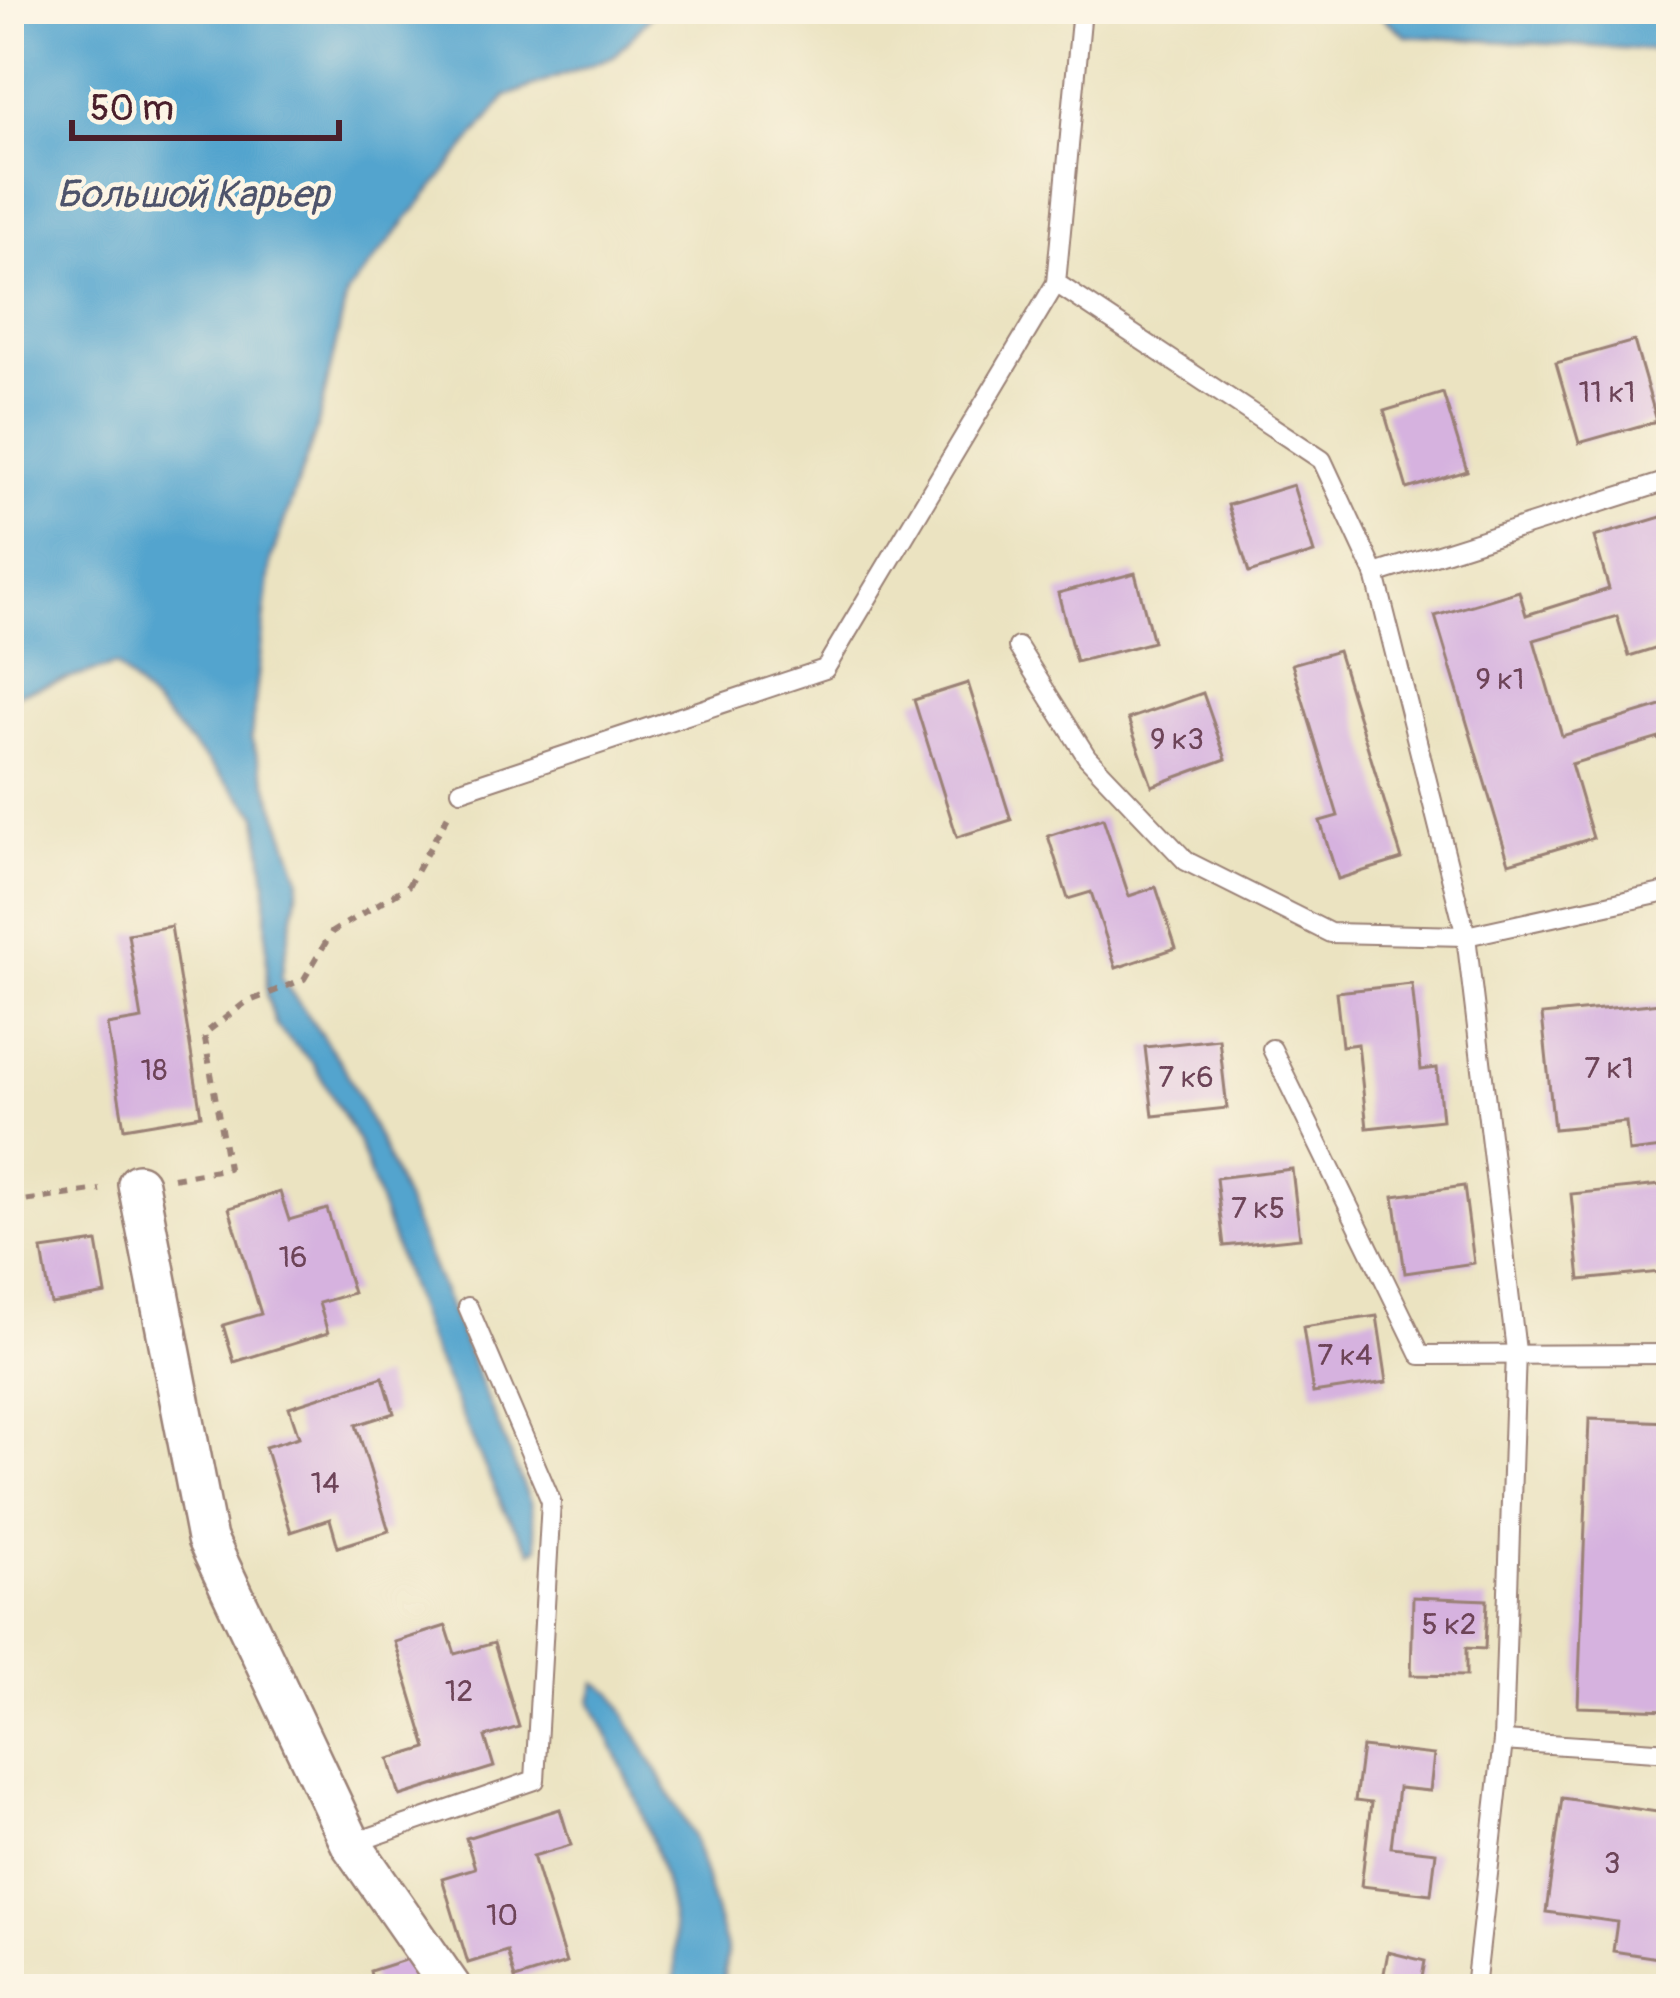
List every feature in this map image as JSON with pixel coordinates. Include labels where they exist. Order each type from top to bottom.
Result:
[{"type":"street","points":[[138,1184],[207,1539],[351,1844],[452,1989]]},
{"type":"lane","points":[[461,790],[825,669],[1056,283],[1082,9]]},
{"type":"lane","points":[[1056,283],[1322,460],[1375,574],[1466,936],[1516,1351],[1503,1741],[1475,1989]]},
{"type":"lane","points":[[1375,574],[1671,480]]},
{"type":"lane","points":[[1018,647],[1087,757],[1186,861],[1330,933],[1466,936],[1671,891]]},
{"type":"lane","points":[[1271,1049],[1421,1354],[1671,1354]]},
{"type":"lane","points":[[351,1844],[535,1780],[551,1501],[468,1307]]},
{"type":"lane","points":[[1503,1741],[1671,1752]]},
{"type":"path","points":[[9,1203],[228,1168],[204,1034],[245,1003],[304,980],[332,932],[408,886],[461,790]]},
{"type":"water","name":"Большой Карьер","points":[[9,9],[657,9],[614,56],[507,96],[347,294],[317,428],[271,559],[251,738],[300,878],[281,978],[344,1067],[384,1150],[530,1502],[538,1547],[531,1551],[505,1512],[427,1339],[358,1141],[313,1063],[276,1026],[267,996],[266,882],[258,815],[116,665],[9,696]]},
{"type":"water","points":[[1372,9],[1671,9],[1671,51],[1406,36]]},
{"type":"water","points":[[596,1682],[613,1693],[693,1835],[727,1952],[722,1989],[674,1989],[675,1953],[663,1878],[638,1804],[591,1701]]},
{"type":"building","points":[[1634,341],[1657,421],[1579,443],[1556,363]]},
{"type":"building","points":[[1443,393],[1467,471],[1407,489],[1384,411]]},
{"type":"building","points":[[1293,485],[1314,553],[1249,573],[1228,505]]},
{"type":"building","points":[[1671,514],[1671,643],[1629,656],[1617,616],[1534,640],[1562,736],[1671,703],[1671,775],[1659,738],[1571,764],[1593,838],[1509,863],[1435,616],[1519,591],[1526,615],[1609,589],[1594,537]]},
{"type":"building","points":[[1135,573],[1153,642],[1076,662],[1058,593]]},
{"type":"building","points":[[1338,651],[1402,859],[1338,879],[1320,821],[1338,816],[1292,664]]},
{"type":"building","points":[[968,683],[1011,820],[957,837],[914,700]]},
{"type":"building","points":[[1203,693],[1226,759],[1152,786],[1128,719]]},
{"type":"building","points":[[1103,818],[1129,896],[1156,887],[1176,948],[1116,968],[1091,892],[1068,899],[1048,836]]},
{"type":"building","points":[[171,926],[201,1115],[124,1128],[107,1025],[142,1019],[128,934]]},
{"type":"building","points":[[1412,984],[1421,1070],[1437,1068],[1442,1120],[1367,1128],[1358,1044],[1342,1046],[1336,992]]},
{"type":"building","points":[[1671,1002],[1671,1147],[1629,1152],[1626,1122],[1554,1129],[1542,1015]]},
{"type":"building","points":[[1219,1039],[1227,1108],[1153,1116],[1145,1047]]},
{"type":"building","points":[[1292,1169],[1300,1238],[1224,1246],[1216,1178]]},
{"type":"building","points":[[1671,1184],[1671,1271],[1580,1280],[1571,1194]]},
{"type":"building","points":[[1464,1186],[1474,1263],[1405,1273],[1394,1196]]},
{"type":"building","points":[[280,1192],[289,1220],[327,1209],[353,1293],[319,1303],[328,1333],[234,1362],[223,1325],[261,1314],[229,1208]]},
{"type":"building","points":[[97,1242],[106,1294],[51,1304],[42,1250]]},
{"type":"building","points":[[1377,1316],[1387,1382],[1313,1393],[1303,1327]]},
{"type":"building","points":[[383,1377],[394,1413],[356,1425],[389,1531],[338,1547],[330,1519],[291,1532],[265,1447],[299,1437],[289,1407]]},
{"type":"building","points":[[1589,1419],[1671,1422],[1671,1710],[1578,1707]]},
{"type":"building","points":[[1413,1597],[1487,1600],[1485,1649],[1466,1648],[1466,1676],[1411,1675]]},
{"type":"building","points":[[446,1626],[455,1654],[494,1643],[519,1727],[485,1737],[494,1767],[400,1796],[389,1759],[427,1748],[395,1642]]},
{"type":"building","points":[[1362,1747],[1434,1755],[1430,1791],[1398,1788],[1391,1847],[1436,1852],[1431,1894],[1361,1886],[1371,1803],[1355,1801]]},
{"type":"building","points":[[1562,1798],[1671,1814],[1671,1960],[1613,1951],[1617,1922],[1546,1912]]},
{"type":"building","points":[[560,1809],[571,1845],[533,1856],[566,1963],[515,1979],[507,1951],[468,1963],[442,1878],[475,1868],[466,1838]]},
{"type":"building","points":[[1388,1952],[1425,1961],[1420,1989],[1381,1989]]},
{"type":"building","points":[[408,1959],[429,1989],[374,1989],[370,1971]]},
{"type":"building","points":[[1547,1978],[1601,1986],[1601,1989],[1545,1989]]}]
